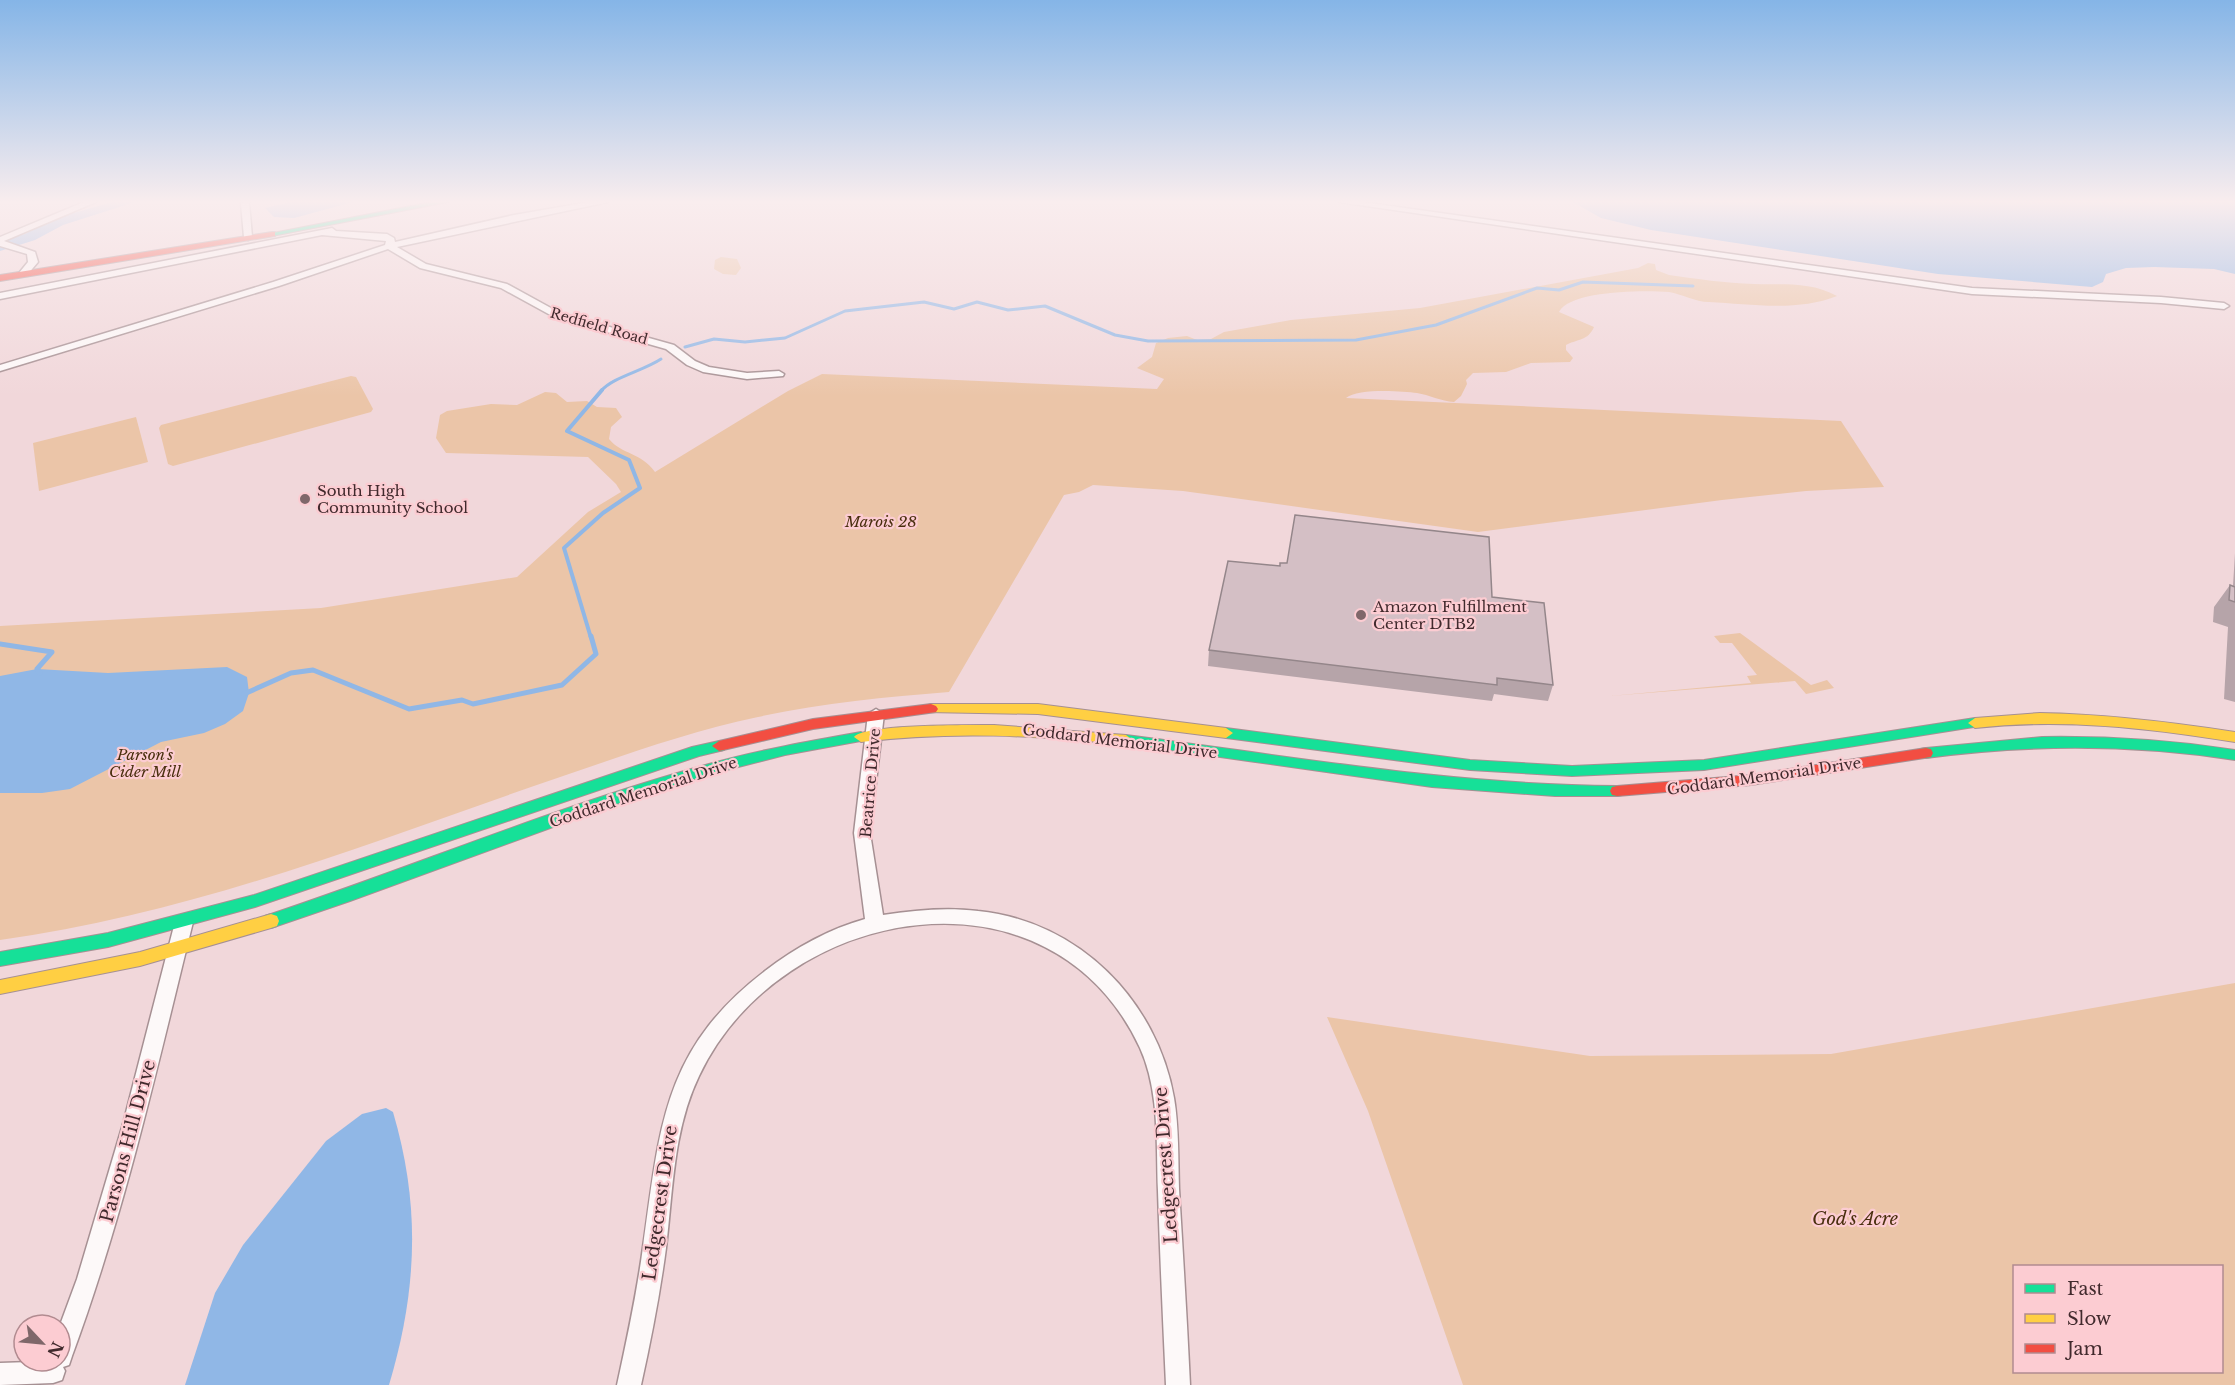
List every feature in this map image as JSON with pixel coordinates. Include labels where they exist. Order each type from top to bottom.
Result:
[{"type":"main road","points":[[0,278],[64,267]]},
{"type":"main road","name":"Goddard Memorial Drive","points":[[0,959],[80,946],[184,922],[255,901],[697,751],[767,733],[876,714],[959,707],[1038,709],[1470,765],[1572,771],[1704,765],[1994,720],[2095,719],[2175,727],[2235,737]]},
{"type":"main road","name":"Goddard Memorial Drive","points":[[0,987],[87,973],[178,950],[276,919],[674,779],[770,752],[874,734],[984,728],[1066,732],[1435,782],[1516,790],[1597,793],[1689,789],[2025,740],[2130,742],[2235,755]]},
{"type":"street","points":[[24,273],[29,267]]},
{"type":"street","points":[[0,296],[151,267]]},
{"type":"street","points":[[0,368],[262,289],[328,267]]},
{"type":"street","name":"Redfield Road","points":[[426,267],[504,286],[558,315],[670,347],[691,363],[707,370],[747,376],[779,374]]},
{"type":"street","points":[[1800,267],[1972,291],[2035,296],[2148,298],[2224,306]]},
{"type":"street","name":"Beatrice Drive","points":[[875,924],[862,833],[876,714]]},
{"type":"street","name":"Ledgecrest Drive","points":[[629,1385],[655,1247],[665,1146],[675,1107],[688,1077],[727,1017],[748,996],[804,955],[875,924],[911,917],[969,917],[1025,930],[1056,942],[1086,962],[1129,1006],[1156,1059],[1164,1100],[1178,1385]]},
{"type":"street","name":"Parsons Hill Drive","points":[[72,1322],[89,1279],[136,1113],[184,922]]},
{"type":"street","points":[[0,1375],[15,1373]]},
{"type":"green space","points":[[714,267],[741,268],[736,275],[723,274],[714,269]]},
{"type":"green space","points":[[1655,267],[1656,270],[1669,275],[1732,283],[1807,286],[1837,296],[1806,304],[1773,306],[1704,302],[1669,292],[1643,291],[1592,295],[1577,299],[1559,312],[1594,327],[1589,335],[1566,345],[1566,350],[1573,358],[1570,362],[1531,363],[1506,372],[1473,373],[1466,380],[1467,384],[1461,396],[1454,402],[1417,393],[1391,391],[1369,391],[1346,398],[1841,421],[1884,487],[1806,491],[1722,500],[1478,532],[1183,491],[1093,485],[1079,492],[1064,495],[949,692],[829,704],[782,712],[701,731],[531,787],[335,856],[203,897],[69,929],[0,940],[0,626],[321,608],[517,577],[588,512],[621,492],[616,484],[588,457],[446,453],[436,438],[440,415],[447,411],[491,404],[517,405],[545,392],[556,393],[567,402],[587,401],[597,407],[616,408],[622,417],[611,427],[609,439],[650,465],[655,472],[788,391],[822,374],[1157,389],[1164,379],[1137,368],[1152,357],[1156,343],[1168,338],[1187,336],[1197,340],[1211,339],[1224,332],[1291,320],[1420,308]]},
{"type":"green space","points":[[351,376],[356,377],[373,409],[371,412],[173,466],[168,464],[159,428],[161,425]]},
{"type":"green space","points":[[136,417],[148,462],[39,491],[33,443]]},
{"type":"green space","points":[[1740,633],[1811,685],[1827,680],[1834,688],[1806,694],[1795,681],[1610,696],[1751,683],[1747,676],[1757,675],[1732,643],[1720,643],[1714,636]]},
{"type":"green space","name":"God's Acre","points":[[2235,983],[2235,1385],[1463,1385],[1368,1111],[1327,1017],[1590,1056],[1831,1054]]},
{"type":"water","points":[[1890,267],[2235,267],[2235,274],[2214,269],[2126,268],[2106,274],[2103,282],[2092,287],[1938,274]]},
{"type":"water","points":[[227,667],[247,677],[249,693],[243,711],[225,724],[204,733],[161,742],[70,789],[42,793],[0,793],[0,676],[37,669],[108,673]]},
{"type":"water","points":[[386,1108],[393,1112],[402,1147],[408,1182],[412,1249],[405,1316],[389,1385],[185,1385],[215,1293],[243,1245],[326,1141],[362,1114]]},
{"type":"building","name":"Amazon Fulfillment Center DTB2","points":[[1295,515],[1489,537],[1492,597],[1544,603],[1553,685],[1497,678],[1497,685],[1209,650],[1228,561],[1280,566],[1280,563],[1287,563]]},
{"type":"building","points":[[2230,585],[2235,587],[2235,602],[2229,600]]},
{"type":"waterway","points":[[685,347],[714,339],[745,342],[785,338],[845,311],[924,302],[954,309],[977,302],[1008,310],[1045,306],[1115,335],[1148,341],[1356,340],[1436,325],[1537,288],[1559,290],[1583,282],[1693,286]]},
{"type":"waterway","points":[[602,390],[613,382],[661,359]]},
{"type":"waterway","points":[[591,638],[564,548],[603,513],[640,488],[629,460],[567,431],[602,390]]},
{"type":"waterway","points":[[244,694],[291,673],[313,670],[409,709],[462,700],[473,704],[562,685],[596,654],[591,636]]},
{"type":"waterway","points":[[0,644],[52,652],[37,669],[40,673]]},
{"type":"traffic: fast","points":[[1226,733],[1470,765],[1572,771],[1704,765],[1975,723]]},
{"type":"traffic: fast","points":[[271,921],[344,897],[636,791],[785,750],[861,737]]},
{"type":"traffic: fast","points":[[1126,740],[1432,782],[1555,791],[1617,791]]},
{"type":"traffic: fast","points":[[1926,753],[2003,744],[2080,741],[2157,745],[2235,755]]},
{"type":"traffic: fast","points":[[0,959],[108,940],[255,901],[697,751],[719,746]]},
{"type":"traffic: slow","points":[[931,709],[1038,709],[1226,733]]},
{"type":"traffic: slow","points":[[1975,723],[2007,719],[2072,718],[2138,723],[2235,737]]},
{"type":"traffic: slow","points":[[861,737],[928,731],[994,730],[1060,733],[1126,740]]},
{"type":"traffic: slow","points":[[0,987],[140,959],[271,921]]},
{"type":"traffic: jam","points":[[0,278],[70,267]]},
{"type":"traffic: jam","points":[[719,746],[813,724],[931,709]]},
{"type":"traffic: jam","points":[[1617,791],[1751,780],[1926,753]]},
{"type":"place","name":"South High Community School","points":[[305,499]]},
{"type":"place","name":"Amazon Fulfillment Center DTB2","points":[[1361,615]]},
{"type":"park label","name":"Marois 28","points":[[881,521]]},
{"type":"park label","name":"Parson's Cider Mill","points":[[145,762]]}]
